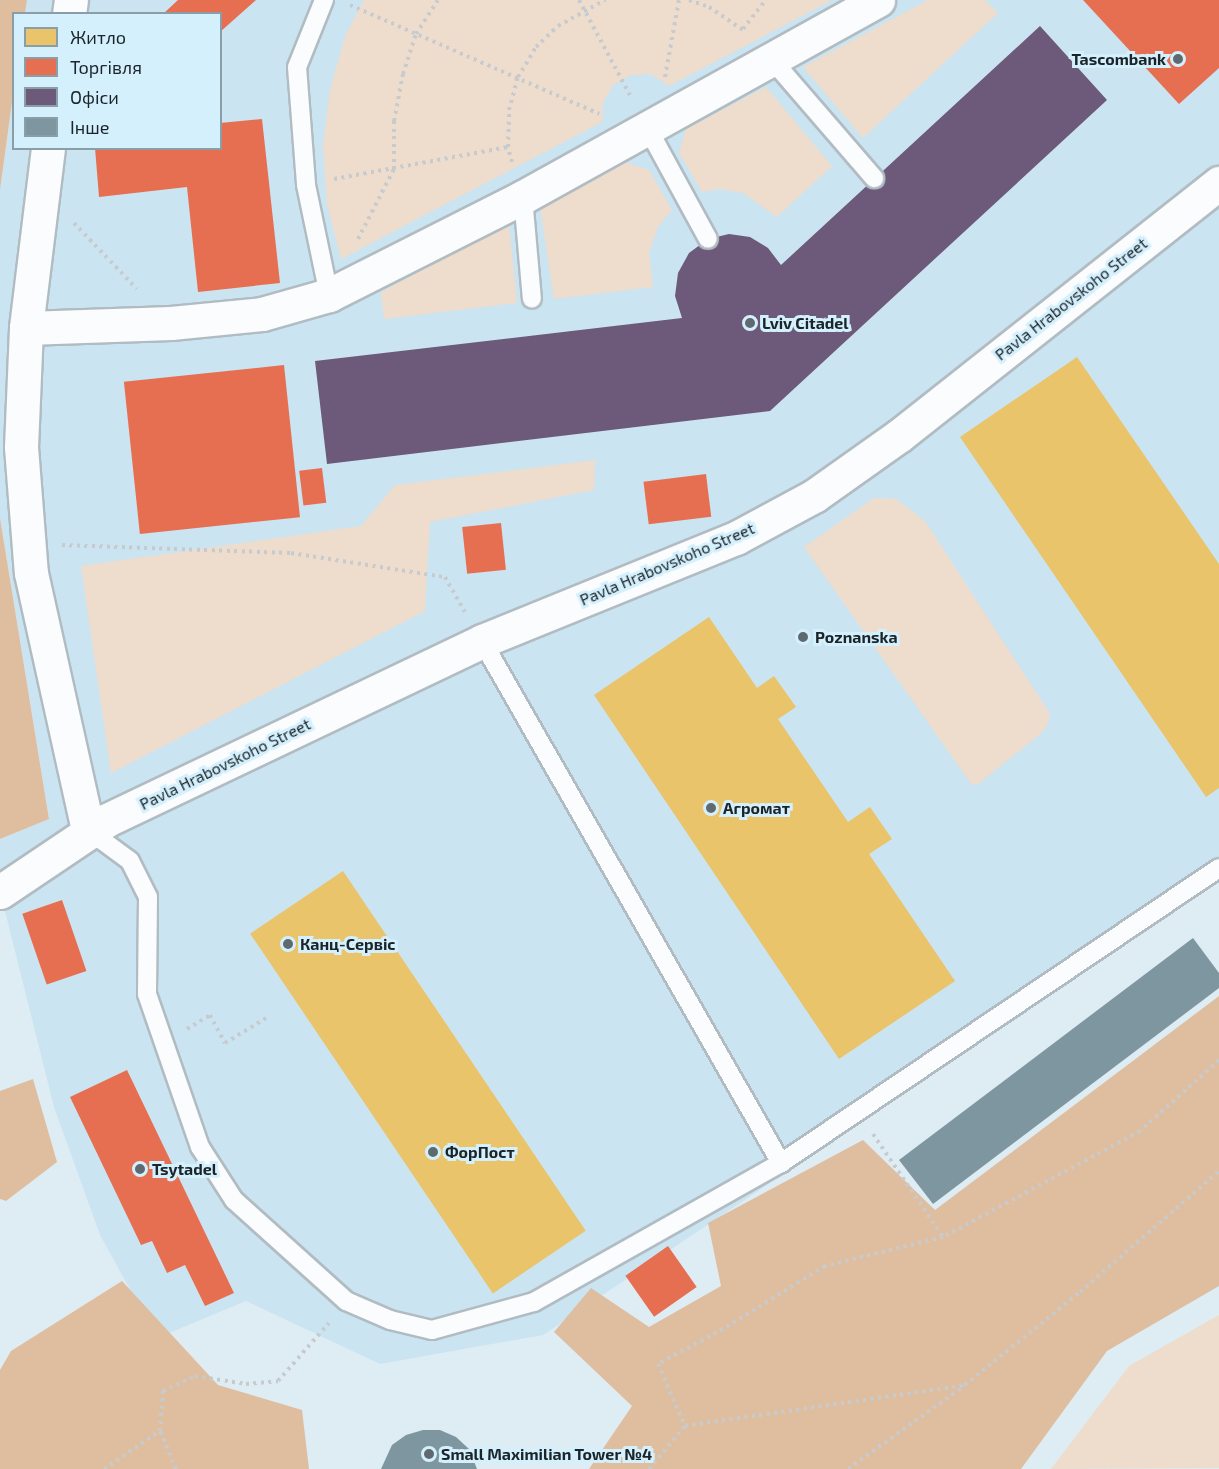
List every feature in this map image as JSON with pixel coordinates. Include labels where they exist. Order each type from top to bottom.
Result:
[{"type":"street","points":[[26,328],[171,323],[262,314],[329,295],[523,197],[772,62],[878,0]]},
{"type":"street","points":[[48,150],[26,328],[21,447],[31,573],[88,830]]},
{"type":"street","name":"Pavla Hrabovskoho Street","points":[[0,892],[88,830],[482,641],[736,538],[814,496],[900,435],[1219,183]]},
{"type":"lane","points":[[324,0],[297,67],[306,185],[329,295]]},
{"type":"lane","points":[[772,62],[874,178]]},
{"type":"lane","points":[[648,129],[708,239]]},
{"type":"lane","points":[[523,197],[532,299]]},
{"type":"lane","points":[[482,641],[782,1163]]},
{"type":"lane","points":[[88,830],[130,861],[148,897],[147,994],[200,1148],[234,1200],[346,1300],[390,1320],[432,1330],[534,1302],[782,1163],[1219,868]]},
{"type":"path","points":[[338,0],[518,77],[648,129]]},
{"type":"path","points":[[356,242],[394,169],[394,121],[416,34],[438,0]]},
{"type":"path","points":[[579,0],[648,129]]},
{"type":"path","points":[[306,185],[508,147],[509,110],[518,77],[537,47],[558,26],[584,8],[605,0]]},
{"type":"path","points":[[648,129],[679,0]]},
{"type":"path","points":[[688,0],[709,7],[743,29],[766,0]]},
{"type":"path","points":[[41,190],[171,323]]},
{"type":"path","points":[[29,544],[291,553],[445,577],[482,641]]},
{"type":"path","points":[[187,1029],[210,1016],[225,1043],[268,1017]]},
{"type":"path","points":[[685,1426],[657,1364],[723,1329],[825,1266],[943,1237],[1140,1131],[1219,1060]]},
{"type":"path","points":[[858,1112],[943,1237]]},
{"type":"path","points":[[848,1469],[965,1385],[1080,1292],[1219,1171]]},
{"type":"path","points":[[176,1469],[160,1431],[163,1391],[195,1376],[246,1384],[278,1381],[346,1300]]},
{"type":"path","points":[[648,1469],[685,1426],[965,1385]]},
{"type":"path","points":[[104,1469],[160,1431]]},
{"type":"shaded area","points":[[0,0],[27,0],[25,12],[12,12],[12,102],[0,190]]},
{"type":"shaded area","points":[[27,0],[1219,0],[1219,882],[543,1335],[380,1364],[246,1301],[157,1338],[100,1235],[54,1107],[0,891],[0,839],[49,818],[0,518],[0,190],[12,102],[12,150],[222,150],[222,12],[25,12]]},
{"type":"shaded area","points":[[364,0],[832,0],[669,86],[651,74],[631,75],[613,85],[603,103],[602,122],[341,259],[327,204],[323,146],[330,89],[346,34]]},
{"type":"shaded area","points":[[928,0],[985,0],[998,13],[863,138],[803,67]]},
{"type":"shaded area","points":[[766,87],[832,166],[777,217],[743,193],[719,189],[702,192],[679,153],[686,129]]},
{"type":"shaded area","points":[[624,162],[649,170],[672,210],[658,227],[649,252],[653,287],[554,299],[540,207]]},
{"type":"shaded area","points":[[509,224],[517,303],[384,319],[381,292]]},
{"type":"shaded area","points":[[595,460],[594,490],[430,522],[425,611],[111,773],[81,566],[361,526],[395,485]]},
{"type":"shaded area","points":[[874,498],[896,499],[925,521],[1050,714],[1047,726],[1038,736],[978,784],[972,785],[804,547]]},
{"type":"shaded area","points":[[0,518],[49,819],[0,839]]},
{"type":"shaded area","points":[[1219,996],[1219,1286],[1107,1351],[1021,1469],[589,1469],[632,1406],[554,1332],[591,1288],[649,1327],[721,1286],[708,1223],[863,1140],[935,1210]]},
{"type":"shaded area","points":[[33,1079],[57,1162],[6,1201],[0,1199],[0,1091]]},
{"type":"shaded area","points":[[122,1281],[218,1385],[302,1410],[309,1469],[0,1469],[0,1370],[11,1351]]},
{"type":"shaded area","points":[[1219,1315],[1219,1468],[1051,1469],[1129,1366]]},
{"type":"building: Житло","points":[[1077,357],[1219,564],[1219,788],[1206,797],[960,437]]},
{"type":"building: Житло","points":[[709,617],[757,688],[774,676],[796,707],[778,719],[848,822],[870,807],[892,839],[869,854],[955,981],[839,1059],[594,695]]},
{"type":"building: Житло","points":[[343,871],[586,1231],[493,1293],[250,934]]},
{"type":"building: Торгівля","points":[[178,0],[256,0],[222,30],[222,12],[165,12]]},
{"type":"building: Торгівля","name":"Tascombank","points":[[1083,0],[1219,0],[1219,68],[1179,104]]},
{"type":"building: Торгівля","points":[[262,119],[280,283],[198,292],[187,187],[99,197],[95,150],[222,150],[222,123]]},
{"type":"building: Торгівля","points":[[284,365],[300,517],[140,534],[124,382]]},
{"type":"building: Торгівля","points":[[322,468],[326,503],[303,506],[299,471]]},
{"type":"building: Торгівля","points":[[706,474],[711,517],[649,524],[643,482]]},
{"type":"building: Торгівля","points":[[501,523],[506,570],[467,574],[462,527]]},
{"type":"building: Торгівля","points":[[62,900],[86,971],[47,985],[22,914]]},
{"type":"building: Торгівля","name":"Tsytadel","points":[[127,1070],[234,1293],[205,1306],[185,1265],[167,1273],[152,1241],[141,1245],[70,1097]]},
{"type":"building: Торгівля","points":[[668,1246],[697,1287],[654,1317],[625,1276]]},
{"type":"building: Офіси","points":[[1040,26],[1107,100],[770,411],[327,464],[315,361],[682,318],[675,296],[678,273],[689,253],[708,239],[729,234],[750,237],[768,248],[781,265]]},
{"type":"building: Інше","points":[[1193,938],[1219,973],[1219,988],[933,1204],[899,1160]]},
{"type":"building: Інше","name":"Small Maximilian Tower №4","points":[[423,1430],[440,1430],[456,1437],[469,1449],[477,1469],[381,1469],[392,1445],[406,1435]]},
{"type":"place","name":"Tascombank","points":[[1178,59]]},
{"type":"place","name":"Lviv Citadel","points":[[750,323]]},
{"type":"place","name":"Poznanska","points":[[803,637]]},
{"type":"place","name":"Агромат","points":[[711,808]]},
{"type":"place","name":"Канц-Сервіс","points":[[288,944]]},
{"type":"place","name":"ФорПост","points":[[433,1152]]},
{"type":"place","name":"Tsytadel","points":[[140,1169]]},
{"type":"place","name":"Small Maximilian Tower №4","points":[[429,1454]]}]
